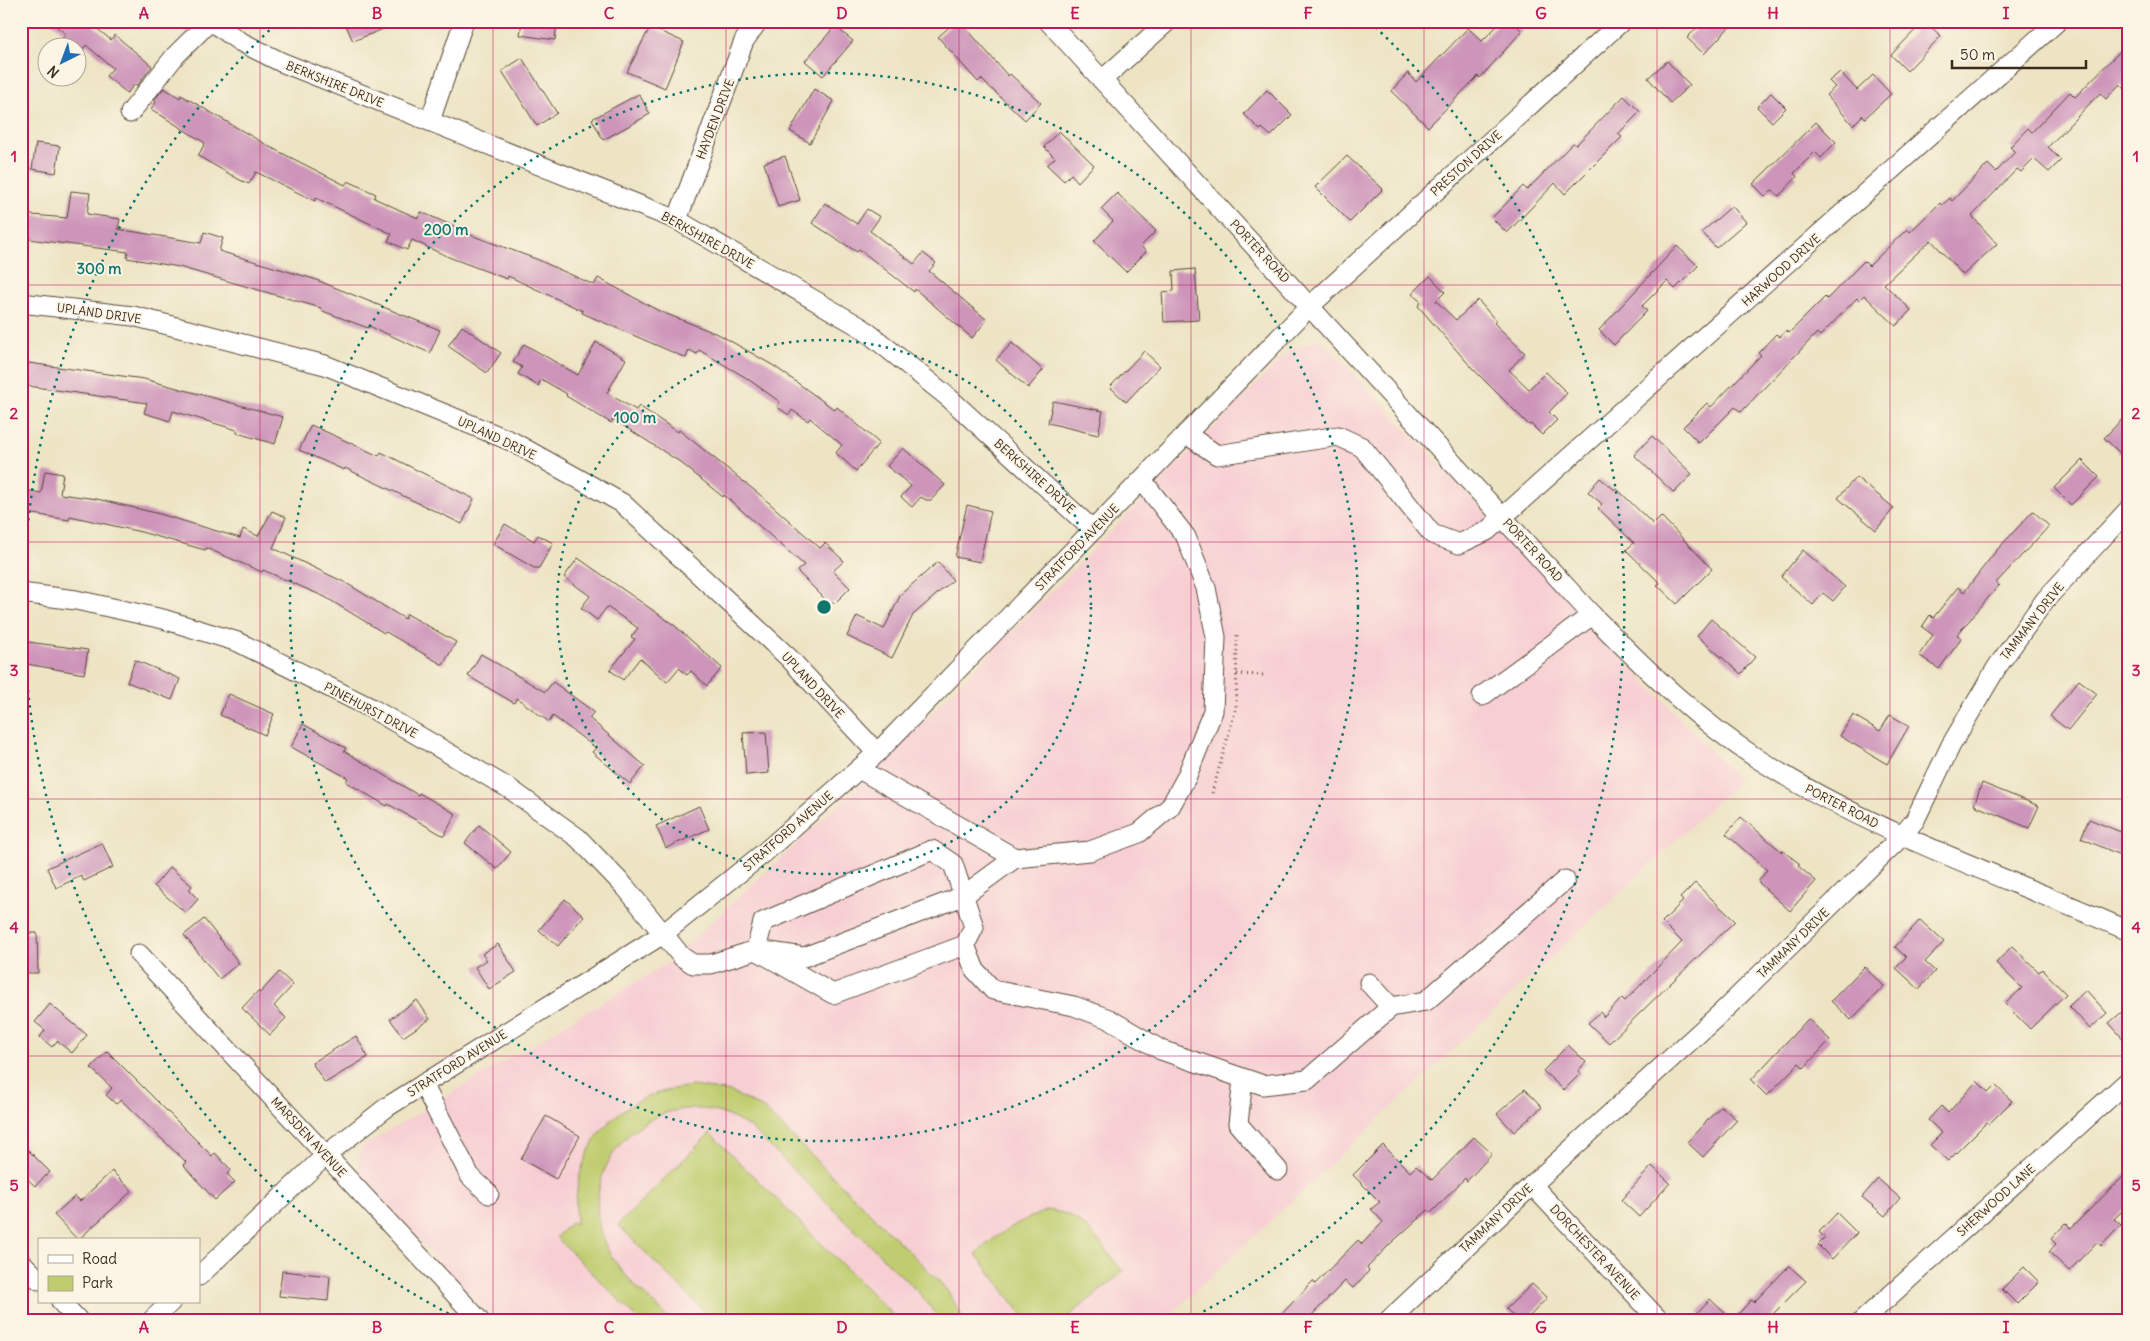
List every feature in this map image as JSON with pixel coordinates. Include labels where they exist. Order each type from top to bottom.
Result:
[{"type":"street","points":[[130,113],[175,56],[211,21]]},
{"type":"street","name":"BERKSHIRE DRIVE","points":[[211,21],[239,41],[281,62],[677,220],[862,328],[948,397],[1093,530]]},
{"type":"street","points":[[430,121],[464,21]]},
{"type":"street","name":"HAYDEN DRIVE","points":[[677,220],[744,41],[758,21]]},
{"type":"street","name":"PORTER ROAD","points":[[1048,21],[1503,518],[1592,614],[1663,686],[1757,758],[1826,800],[1902,836],[2038,891],[2129,931]]},
{"type":"street","points":[[1102,80],[1168,21]]},
{"type":"street","name":"PRESTON DRIVE","points":[[1310,306],[1622,21]]},
{"type":"street","name":"HARWOOD DRIVE","points":[[1186,434],[1217,455],[1338,436],[1362,446],[1432,534],[1459,544],[1487,532],[2058,21]]},
{"type":"street","name":"UPLAND DRIVE","points":[[21,303],[133,316],[325,365],[511,441],[622,503],[789,658],[877,753]]},
{"type":"street","name":"STRATFORD AVENUE","points":[[200,1275],[326,1155],[387,1107],[663,934],[765,852],[877,753],[1310,306]]},
{"type":"street","points":[[756,950],[804,958],[963,896],[1015,858],[1090,851],[1139,833],[1170,807],[1186,778],[1213,711],[1216,637],[1206,588],[1186,537],[1142,480]]},
{"type":"street","name":"TAMMANY DRIVE","points":[[1389,1320],[1532,1185],[1723,1011],[1902,836],[1915,820],[1951,745],[1997,666],[2045,600],[2129,509]]},
{"type":"street","name":"PINEHURST DRIVE","points":[[21,593],[76,600],[153,617],[238,642],[371,708],[510,789],[578,838],[626,888],[682,957],[693,964],[711,964],[756,950]]},
{"type":"street","points":[[1482,696],[1592,614]]},
{"type":"street","points":[[859,769],[1015,858]]},
{"type":"street","points":[[932,850],[952,864],[974,927],[965,945],[833,994],[756,950],[763,922],[932,850]]},
{"type":"street","points":[[965,945],[975,970],[993,990],[1074,1006],[1109,1019],[1161,1050],[1263,1085],[1307,1080],[1391,1007],[1426,1001],[1565,880]]},
{"type":"street","name":"MARSDEN AVENUE","points":[[139,954],[479,1320]]},
{"type":"street","points":[[1370,983],[1391,1007]]},
{"type":"street","points":[[1243,1078],[1238,1124],[1278,1170]]},
{"type":"street","name":"SHERWOOD LANE","points":[[1863,1320],[2129,1080]]},
{"type":"street","points":[[423,1084],[470,1176],[489,1194]]},
{"type":"street","name":"DORCHESTER AVENUE","points":[[1532,1185],[1658,1320]]},
{"type":"street","points":[[21,1262],[38,1279]]},
{"type":"street","points":[[63,1304],[78,1320]]},
{"type":"street","points":[[152,1320],[169,1304]]},
{"type":"path","points":[[1215,674],[1263,675]]},
{"type":"shaded area","points":[[1321,339],[1739,781],[1165,1320],[493,1320],[356,1175],[362,1147],[669,962],[874,771],[1291,349]]},
{"type":"green space","points":[[694,1086],[731,1092],[764,1109],[937,1279],[949,1293],[964,1320],[940,1320],[921,1295],[751,1128],[715,1111],[683,1109],[660,1115],[639,1127],[621,1143],[608,1163],[600,1186],[597,1211],[602,1236],[607,1248],[622,1271],[671,1320],[639,1320],[556,1237],[572,1222],[576,1224],[576,1196],[581,1171],[590,1148],[604,1128],[621,1112],[642,1100],[666,1091]]},
{"type":"green space","points":[[710,1133],[898,1320],[713,1320],[618,1225]]},
{"type":"green space","points":[[1049,1210],[1068,1215],[1084,1226],[1098,1240],[1123,1272],[1064,1320],[1026,1320],[976,1254],[1010,1228],[1028,1218]]},
{"type":"building","points":[[50,21],[88,21],[111,40],[115,35],[152,66],[137,86],[135,84],[127,93],[106,76],[113,68],[88,47],[88,38],[63,38],[66,34]]},
{"type":"building","points":[[344,21],[401,21],[401,22],[353,41]]},
{"type":"building","points":[[522,21],[557,21],[555,40],[520,35]]},
{"type":"building","points":[[956,21],[960,21],[1008,76],[1010,74],[1041,103],[1025,120],[981,79],[978,82],[938,37]]},
{"type":"building","points":[[1502,21],[1512,21],[1522,31],[1480,78],[1478,76],[1428,127],[1391,91],[1408,73],[1416,82],[1468,28],[1482,41]]},
{"type":"building","points":[[1703,21],[1735,21],[1704,54],[1687,38]]},
{"type":"building","points":[[1924,21],[1941,36],[1907,71],[1891,55]]},
{"type":"building","points":[[835,26],[853,41],[823,76],[805,61]]},
{"type":"building","points":[[650,27],[684,42],[665,88],[627,72]]},
{"type":"building","points":[[2129,42],[2129,93],[2120,84],[2106,99],[2100,93],[2048,147],[2061,160],[2049,172],[2034,159],[2021,172],[2017,169],[1972,216],[1997,244],[1963,275],[1931,240],[1884,284],[1911,310],[1896,326],[1864,295],[1859,300],[1857,298],[1820,336],[1817,333],[1741,412],[1735,407],[1699,443],[1683,427],[1707,403],[1711,407],[1761,355],[1758,353],[1776,334],[1780,337],[1786,330],[1789,333],[1825,297],[1827,299],[1864,261],[1869,266],[1907,229],[1910,232],[1940,203],[1942,205],[1950,198],[1952,201],[1988,164],[1996,172],[2015,152],[2010,147],[2028,128],[2032,132],[2070,92],[2075,97]]},
{"type":"building","points":[[522,58],[557,113],[537,126],[502,71]]},
{"type":"building","points":[[1667,61],[1690,85],[1670,103],[1648,78]]},
{"type":"building","points":[[1840,72],[1857,90],[1873,75],[1891,94],[1865,118],[1863,115],[1853,125],[1826,95],[1835,87],[1829,81]]},
{"type":"building","points":[[164,88],[180,98],[181,95],[270,147],[345,185],[348,181],[376,194],[374,198],[402,211],[418,218],[421,212],[458,228],[457,230],[536,259],[594,285],[598,278],[659,311],[720,335],[774,366],[835,410],[837,407],[879,443],[856,471],[836,453],[842,445],[810,418],[808,421],[792,410],[789,415],[777,407],[780,402],[745,377],[699,350],[697,354],[689,350],[686,358],[582,313],[583,311],[508,276],[507,279],[451,258],[412,240],[407,250],[388,241],[392,234],[316,198],[315,201],[256,172],[249,184],[240,180],[198,156],[205,143],[151,109],[156,102],[154,100]]},
{"type":"building","points":[[814,89],[834,101],[810,143],[790,131]]},
{"type":"building","points":[[1267,90],[1292,115],[1271,136],[1262,128],[1260,130],[1244,114]]},
{"type":"building","points":[[1771,93],[1786,108],[1772,122],[1757,107]]},
{"type":"building","points":[[639,94],[650,114],[603,140],[592,119]]},
{"type":"building","points":[[1624,96],[1640,112],[1618,134],[1622,137],[1565,194],[1555,183],[1507,233],[1492,218],[1523,186],[1527,190],[1573,143],[1576,145]]},
{"type":"building","points":[[1816,122],[1836,142],[1821,158],[1815,152],[1794,173],[1797,177],[1779,196],[1772,190],[1765,196],[1753,184]]},
{"type":"building","points":[[1059,131],[1094,165],[1078,182],[1071,174],[1064,181],[1047,165],[1055,158],[1044,147]]},
{"type":"building","points":[[36,143],[60,146],[56,173],[32,169]]},
{"type":"building","points":[[785,156],[800,200],[778,207],[764,163]]},
{"type":"building","points":[[1347,156],[1383,189],[1350,222],[1315,187]]},
{"type":"building","points":[[71,191],[90,193],[87,214],[120,219],[118,229],[201,243],[204,232],[223,238],[219,251],[314,279],[440,330],[430,353],[369,326],[368,328],[320,310],[321,308],[179,267],[127,258],[128,252],[21,238],[21,214],[67,218]]},
{"type":"building","points":[[1117,193],[1156,231],[1141,246],[1146,252],[1126,272],[1094,241],[1113,221],[1101,209]]},
{"type":"building","points":[[825,203],[857,224],[867,209],[880,217],[870,231],[914,264],[923,253],[936,263],[929,271],[987,320],[972,338],[915,289],[914,292],[859,249],[857,252],[812,223]]},
{"type":"building","points":[[1732,206],[1746,222],[1716,248],[1702,232]]},
{"type":"building","points":[[1677,246],[1698,266],[1675,289],[1667,281],[1642,306],[1647,311],[1614,345],[1599,330]]},
{"type":"building","points":[[1195,269],[1199,320],[1164,322],[1162,292],[1174,291],[1173,271]]},
{"type":"building","points":[[1430,276],[1445,292],[1436,301],[1456,320],[1478,300],[1496,321],[1494,323],[1525,353],[1509,370],[1529,389],[1546,372],[1567,393],[1549,412],[1557,420],[1542,435],[1531,424],[1529,425],[1472,368],[1418,306],[1421,302],[1412,294]]},
{"type":"building","points":[[462,326],[501,353],[487,373],[448,346]]},
{"type":"building","points":[[596,342],[626,359],[607,393],[636,410],[639,406],[678,432],[679,430],[759,494],[820,548],[825,543],[844,561],[833,571],[850,588],[835,603],[829,603],[797,571],[804,565],[724,495],[723,497],[680,462],[613,419],[611,423],[541,379],[538,386],[518,374],[522,367],[513,362],[524,344],[578,375]]},
{"type":"building","points":[[1012,343],[1043,370],[1028,388],[996,360]]},
{"type":"building","points":[[1144,351],[1160,366],[1126,402],[1110,387]]},
{"type":"building","points":[[21,362],[144,379],[283,417],[275,444],[237,433],[237,430],[173,411],[170,421],[144,413],[147,403],[21,385]]},
{"type":"building","points":[[1053,401],[1103,411],[1098,435],[1048,423]]},
{"type":"building","points":[[2129,412],[2129,445],[2121,454],[2104,438]]},
{"type":"building","points":[[311,425],[379,456],[381,452],[474,499],[462,524],[345,468],[344,470],[299,450]]},
{"type":"building","points":[[1652,436],[1692,474],[1674,493],[1634,455]]},
{"type":"building","points":[[903,448],[945,485],[931,500],[921,497],[912,507],[901,497],[911,486],[887,466]]},
{"type":"building","points":[[2082,460],[2099,477],[2071,505],[2054,488]]},
{"type":"building","points":[[45,471],[63,474],[60,494],[97,499],[160,514],[240,538],[243,529],[258,536],[272,511],[286,517],[273,548],[346,583],[405,619],[407,614],[456,642],[443,665],[386,632],[384,633],[325,597],[206,548],[205,550],[141,532],[70,516],[69,520],[22,512],[25,490],[41,493]]},
{"type":"building","points":[[1856,477],[1894,508],[1876,530],[1838,498]]},
{"type":"building","points":[[1600,478],[1615,490],[1617,489],[1653,524],[1661,516],[1712,569],[1677,604],[1657,585],[1660,583],[1626,550],[1634,543],[1598,508],[1602,504],[1588,492]]},
{"type":"building","points":[[967,505],[991,511],[980,562],[955,557]]},
{"type":"building","points":[[2033,511],[2049,526],[1996,583],[1999,585],[1957,635],[1962,638],[1939,669],[1919,655],[1933,635],[1922,627],[1930,615],[1933,618],[1958,587],[1964,592],[1996,551]]},
{"type":"building","points":[[505,524],[534,541],[538,535],[553,543],[539,568],[534,568],[493,544]]},
{"type":"building","points":[[1803,550],[1845,587],[1833,601],[1823,593],[1813,605],[1781,577]]},
{"type":"building","points":[[578,558],[674,625],[722,668],[707,686],[691,671],[687,675],[679,668],[667,682],[640,658],[623,680],[610,670],[635,639],[631,637],[638,628],[607,607],[597,620],[581,608],[590,596],[564,577]]},
{"type":"building","points":[[938,562],[953,580],[913,615],[892,658],[847,636],[857,616],[884,629],[901,594]]},
{"type":"building","points":[[1711,619],[1755,657],[1741,674],[1697,636]]},
{"type":"building","points":[[21,641],[88,650],[84,674],[21,663]]},
{"type":"building","points":[[481,654],[545,692],[553,682],[594,712],[589,718],[645,766],[630,784],[592,752],[596,748],[553,716],[549,722],[517,698],[514,703],[468,676]]},
{"type":"building","points":[[135,660],[180,679],[172,700],[127,682]]},
{"type":"building","points":[[2079,680],[2097,694],[2068,730],[2050,716]]},
{"type":"building","points":[[229,694],[274,714],[265,735],[220,715]]},
{"type":"building","points":[[1853,715],[1880,731],[1890,715],[1909,726],[1887,764],[1840,736]]},
{"type":"building","points":[[303,724],[346,748],[344,751],[418,795],[419,793],[456,814],[444,836],[388,804],[387,806],[346,782],[348,778],[291,747]]},
{"type":"building","points":[[766,732],[769,773],[746,775],[743,733]]},
{"type":"building","points":[[1982,783],[2039,806],[2029,828],[1974,805]]},
{"type":"building","points":[[699,806],[709,829],[666,848],[656,826]]},
{"type":"building","points":[[1741,817],[1782,852],[1800,864],[1798,866],[1816,881],[1790,911],[1758,882],[1767,870],[1726,834]]},
{"type":"building","points":[[2089,819],[2128,835],[2120,855],[2081,838]]},
{"type":"building","points":[[479,825],[511,852],[497,869],[465,843]]},
{"type":"building","points":[[102,843],[113,867],[84,881],[81,876],[56,888],[47,868]]},
{"type":"building","points":[[170,867],[192,886],[189,890],[198,899],[186,913],[154,886]]},
{"type":"building","points":[[1695,883],[1735,921],[1609,1043],[1588,1023],[1600,1012],[1604,1017],[1622,998],[1625,1001],[1682,942],[1662,922],[1683,901],[1680,898]]},
{"type":"building","points":[[565,899],[584,916],[558,946],[539,930]]},
{"type":"building","points":[[204,919],[239,963],[219,979],[184,935]]},
{"type":"building","points":[[1920,920],[1944,942],[1925,962],[1935,971],[1919,989],[1896,968],[1906,957],[1895,947]]},
{"type":"building","points":[[21,933],[37,933],[38,973],[21,973]]},
{"type":"building","points":[[498,944],[516,972],[489,989],[475,967],[487,960],[482,954]]},
{"type":"building","points":[[2012,946],[2039,972],[2042,969],[2066,994],[2030,1029],[2005,1004],[2022,988],[1996,963]]},
{"type":"building","points":[[1864,967],[1884,986],[1851,1020],[1831,1001]]},
{"type":"building","points":[[279,972],[293,985],[274,1006],[286,1018],[270,1035],[242,1008],[258,991],[260,993]]},
{"type":"building","points":[[2086,990],[2107,1013],[2090,1029],[2069,1006]]},
{"type":"building","points":[[417,1000],[430,1019],[403,1037],[390,1019]]},
{"type":"building","points":[[50,1004],[87,1035],[72,1053],[57,1041],[52,1047],[40,1037],[45,1030],[35,1022]]},
{"type":"building","points":[[2129,1006],[2129,1045],[2109,1023]]},
{"type":"building","points":[[1808,1019],[1830,1040],[1804,1068],[1799,1063],[1767,1096],[1751,1080]]},
{"type":"building","points":[[356,1036],[368,1057],[325,1083],[312,1063]]},
{"type":"building","points":[[1568,1045],[1586,1062],[1578,1071],[1581,1073],[1564,1090],[1543,1071]]},
{"type":"building","points":[[107,1051],[212,1156],[215,1153],[231,1170],[227,1174],[235,1182],[215,1200],[183,1165],[186,1162],[121,1100],[116,1104],[106,1095],[112,1088],[91,1068]]},
{"type":"building","points":[[1977,1081],[1988,1092],[1995,1085],[2012,1101],[1989,1124],[1987,1122],[1948,1161],[1930,1145],[1942,1133],[1928,1120],[1941,1106],[1948,1113]]},
{"type":"building","points":[[1525,1089],[1542,1107],[1514,1132],[1497,1114]]},
{"type":"building","points":[[1721,1106],[1737,1120],[1703,1157],[1687,1142]]},
{"type":"building","points":[[546,1116],[580,1136],[556,1179],[521,1159]]},
{"type":"building","points":[[1474,1137],[1492,1154],[1467,1181],[1465,1178],[1431,1213],[1428,1210],[1390,1244],[1367,1268],[1369,1271],[1353,1288],[1345,1281],[1307,1320],[1276,1320],[1313,1281],[1315,1284],[1358,1240],[1362,1244],[1383,1222],[1371,1209],[1380,1202],[1353,1175],[1383,1145],[1410,1172],[1416,1166],[1432,1180]]},
{"type":"building","points":[[21,1143],[50,1172],[35,1186],[21,1173]]},
{"type":"building","points":[[1652,1166],[1670,1183],[1639,1217],[1621,1200]]},
{"type":"building","points":[[112,1171],[132,1191],[80,1238],[76,1238],[54,1215],[75,1196],[80,1201]]},
{"type":"building","points":[[2129,1171],[2129,1204],[2114,1219],[2121,1225],[2101,1246],[2097,1242],[2069,1271],[2049,1252],[2056,1244],[2051,1239],[2066,1223],[2071,1228]]},
{"type":"building","points":[[1878,1179],[1900,1198],[1885,1216],[1862,1197]]},
{"type":"building","points":[[1837,1213],[1857,1233],[1832,1259],[1818,1245],[1825,1238],[1819,1232]]},
{"type":"building","points":[[1789,1266],[1806,1281],[1767,1320],[1733,1320],[1751,1300],[1754,1302]]},
{"type":"building","points":[[2024,1267],[2039,1282],[2017,1304],[2002,1289]]},
{"type":"building","points":[[282,1271],[330,1276],[328,1301],[279,1296]]},
{"type":"building","points":[[1532,1284],[1547,1298],[1526,1320],[1518,1320],[1506,1309]]},
{"type":"building","points":[[1710,1299],[1732,1320],[1705,1320],[1698,1312]]}]
